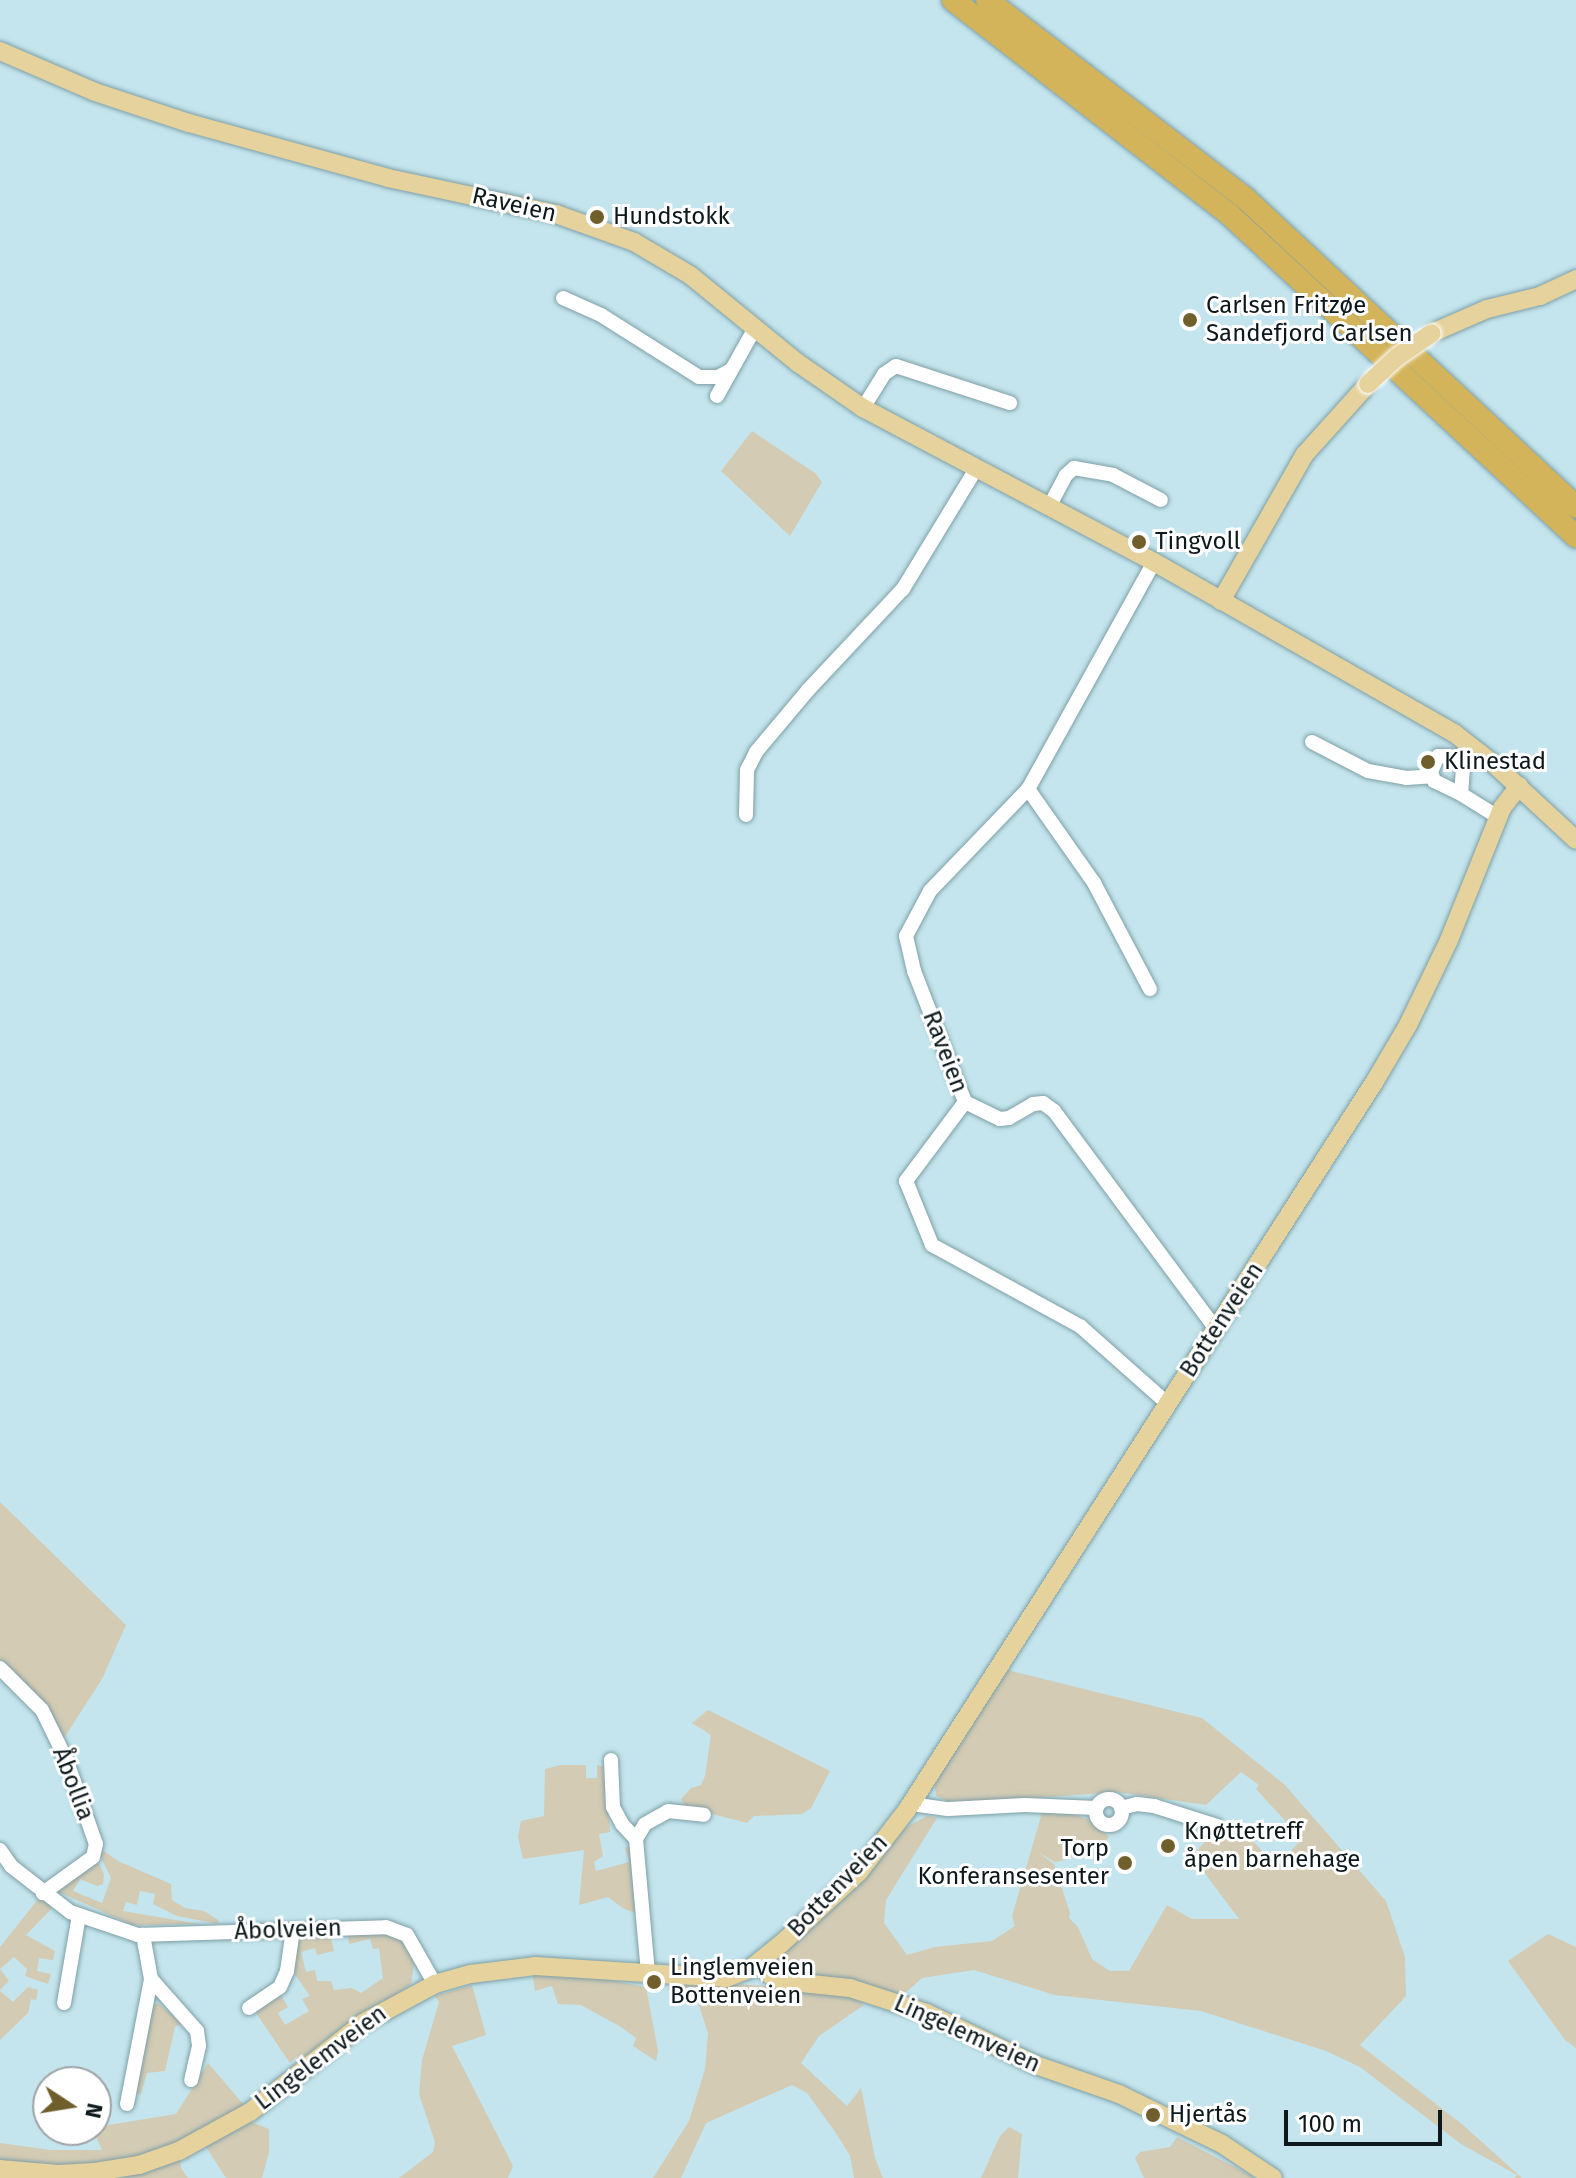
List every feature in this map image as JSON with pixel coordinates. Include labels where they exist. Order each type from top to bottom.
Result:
[{"type":"highway","points":[[953,0],[1229,214],[1576,537]]},
{"type":"highway","points":[[987,0],[1244,197],[1576,507]]},
{"type":"main road","name":"Raveien","points":[[0,51],[108,97],[213,130],[388,178],[556,214],[607,231],[675,265],[807,370],[863,408],[1154,562],[1429,718],[1519,786],[1576,840]]},
{"type":"main road","points":[[1221,601],[1305,454],[1368,384],[1397,357],[1432,333],[1487,309],[1540,296],[1576,279]]},
{"type":"main road","name":"Bottenveien","points":[[759,1963],[859,1872],[911,1804],[1408,1025],[1470,893],[1498,817],[1519,786]]},
{"type":"main road","name":"Lingelemveien","points":[[0,2169],[58,2174],[95,2172],[139,2165],[174,2153],[250,2112],[363,2023],[431,1986],[471,1974],[535,1966],[726,1978],[759,1963],[770,1975],[782,1981],[850,1988],[927,2013],[1036,2065],[1119,2094],[1222,2144],[1273,2178]]},
{"type":"street","points":[[563,298],[590,308],[699,377],[718,377],[731,370]]},
{"type":"street","points":[[717,396],[755,328]]},
{"type":"street","points":[[863,408],[884,374],[896,366],[1010,403]]},
{"type":"street","points":[[1049,507],[1066,475],[1074,468],[1113,475],[1161,500]]},
{"type":"street","points":[[746,815],[747,770],[756,752],[808,690],[903,589],[976,469]]},
{"type":"street","name":"Raveien","points":[[1154,562],[1028,789],[930,891],[906,936],[914,971],[965,1102],[906,1181],[932,1245],[1080,1326],[1168,1404]]},
{"type":"street","points":[[1312,742],[1368,771],[1406,778],[1432,776]]},
{"type":"street","points":[[1461,794],[1463,767],[1456,757],[1438,756],[1432,763],[1432,776],[1440,785],[1498,817]]},
{"type":"street","points":[[1028,789],[1094,883],[1150,989]]},
{"type":"street","points":[[965,1102],[1000,1119],[1009,1118],[1033,1104],[1043,1103],[1054,1111],[1216,1329]]},
{"type":"street","name":"Åbollia","points":[[0,1668],[42,1710],[66,1759],[96,1844],[93,1857],[43,1893]]},
{"type":"street","points":[[611,1760],[613,1807],[622,1824],[636,1839]]},
{"type":"street","points":[[911,1804],[948,1809],[1025,1805],[1096,1808],[1108,1799],[1121,1808],[1137,1804],[1154,1806],[1217,1826]]},
{"type":"street","points":[[648,1974],[636,1839],[645,1824],[668,1811],[686,1810],[704,1815]]},
{"type":"street","name":"Åbolveien","points":[[0,1850],[11,1866],[43,1893],[79,1915],[143,1935],[386,1927],[407,1935],[420,1955],[431,1986]]},
{"type":"street","points":[[64,2003],[79,1915]]},
{"type":"street","points":[[249,2008],[280,1987],[287,1971],[293,1930]]},
{"type":"street","points":[[127,2104],[151,1979],[143,1935]]},
{"type":"street","points":[[151,1979],[197,2031],[199,2046],[191,2080]]},
{"type":"shaded area","points":[[752,431],[815,473],[822,482],[790,536],[721,471]]},
{"type":"shaded area","points":[[0,1502],[126,1625],[102,1679],[59,1746],[42,1710],[0,1668]]},
{"type":"shaded area","points":[[1007,1670],[1202,1718],[1285,1785],[1386,1901],[1405,1957],[1406,1996],[1360,2045],[1463,2125],[1522,2178],[1515,2178],[1517,2175],[1461,2144],[1360,2067],[1326,2051],[1201,2011],[1055,1995],[974,1970],[922,1978],[903,1995],[789,1983],[760,1963],[886,1838],[927,1816],[937,1818],[886,1900],[884,1923],[907,1955],[935,1947],[992,1941],[1015,1926],[1012,1916],[1042,1813],[1064,1811],[1092,1821],[1109,1837],[1102,1846],[1061,1861],[1055,1862],[1038,1852],[1054,1864],[1069,1918],[1078,1927],[1092,1959],[1110,1971],[1129,1971],[1167,1905],[1192,1919],[1239,1919],[1192,1856],[1208,1838],[1216,1840],[1233,1821],[1277,1866],[1302,1839],[1256,1789],[1259,1785],[1241,1772],[1206,1805],[1117,1792],[954,1804],[936,1796],[934,1781]]},
{"type":"shaded area","points":[[708,1710],[830,1771],[811,1808],[802,1814],[754,1816],[747,1823],[685,1807],[681,1799],[691,1788],[701,1785],[705,1776],[711,1735],[692,1723]]},
{"type":"shaded area","points":[[561,1765],[586,1765],[586,1778],[597,1778],[597,1765],[606,1767],[610,1832],[599,1834],[603,1856],[594,1862],[596,1871],[629,1862],[625,1847],[635,1849],[639,1914],[624,1909],[608,1897],[579,1905],[584,1850],[523,1859],[518,1837],[521,1821],[544,1816],[545,1769]]},
{"type":"shaded area","points":[[104,1851],[118,1861],[171,1884],[172,1900],[185,1908],[204,1911],[219,1924],[177,1916],[153,1904],[155,1894],[140,1891],[137,1905],[126,1902],[123,1911],[199,1924],[132,1925],[59,1892],[58,1888],[98,1862],[104,1874],[103,1884],[97,1886],[80,1879],[73,1891],[102,1903],[111,1878],[100,1855]]},
{"type":"shaded area","points":[[43,1893],[57,1903],[26,1935],[55,1951],[53,1960],[39,1958],[37,1971],[51,1974],[48,1984],[25,1976],[27,1969],[14,1957],[0,1969],[0,1947]]},
{"type":"shaded area","points":[[329,1930],[334,1951],[317,1955],[315,1948],[301,1952],[306,1972],[315,1970],[317,1981],[331,1981],[334,1990],[352,1988],[361,1993],[383,1978],[379,1948],[373,1949],[370,1939],[349,1944],[348,1932],[398,1934],[415,1957],[411,1984],[302,2065],[296,2057],[290,2063],[254,2010],[280,1994],[288,2007],[278,2013],[285,2025],[309,2011],[302,1999],[310,1996],[292,1970],[298,1934]]},
{"type":"shaded area","points":[[1548,1934],[1576,1947],[1576,2048],[1565,2040],[1508,1961]]},
{"type":"shaded area","points":[[0,1969],[9,1981],[0,1990]]},
{"type":"shaded area","points":[[532,1972],[587,1976],[646,1987],[658,2051],[656,2061],[633,2046],[636,2038],[621,2027],[581,2005],[558,2004],[552,1986],[535,1991]]},
{"type":"shaded area","points":[[671,1979],[843,1992],[864,2005],[819,2036],[801,2063],[847,2106],[861,2088],[875,2158],[883,2178],[854,2178],[850,2156],[836,2133],[807,2093],[792,2085],[706,2123],[681,2178],[653,2178],[689,2121],[705,2069],[708,2033],[695,1993],[668,1990]]},
{"type":"shaded area","points":[[472,1985],[486,2035],[452,2046],[513,2166],[508,2178],[399,2178],[433,2152],[435,2142],[419,2094],[422,2060],[439,2002],[435,1996]]},
{"type":"shaded area","points":[[28,1987],[38,1990],[36,2000],[31,1999],[28,2013],[0,2040],[0,1991],[13,2002]]},
{"type":"shaded area","points":[[158,2003],[182,2023],[175,2027],[165,2071],[147,2073],[141,2094],[135,2093],[153,2005]]},
{"type":"shaded area","points":[[208,2063],[250,2112],[179,2151],[181,2168],[188,2178],[0,2178],[0,2143],[51,2150],[102,2150],[100,2146],[112,2146],[112,2124],[176,2114]]},
{"type":"shaded area","points":[[251,2122],[269,2129],[269,2152],[262,2178],[226,2178],[206,2147]]},
{"type":"shaded area","points":[[1009,2127],[1022,2134],[1018,2178],[981,2178],[1000,2136]]},
{"type":"shaded area","points":[[1177,2137],[1254,2178],[1144,2178],[1135,2158],[1140,2152],[1170,2147]]},
{"type":"place","name":"Hundstokk","points":[[597,217]]},
{"type":"place","name":"Carlsen Fritzøe Sandefjord Carlsen","points":[[1190,320]]},
{"type":"place","name":"Tingvoll","points":[[1139,542]]},
{"type":"place","name":"Klinestad","points":[[1428,762]]},
{"type":"place","name":"Knøttetreff åpen barnehage","points":[[1168,1846]]},
{"type":"place","name":"Torp Konferansesenter","points":[[1125,1863]]},
{"type":"place","name":"Linglemveien Bottenveien","points":[[654,1982]]},
{"type":"place","name":"Hjertås","points":[[1153,2115]]}]
